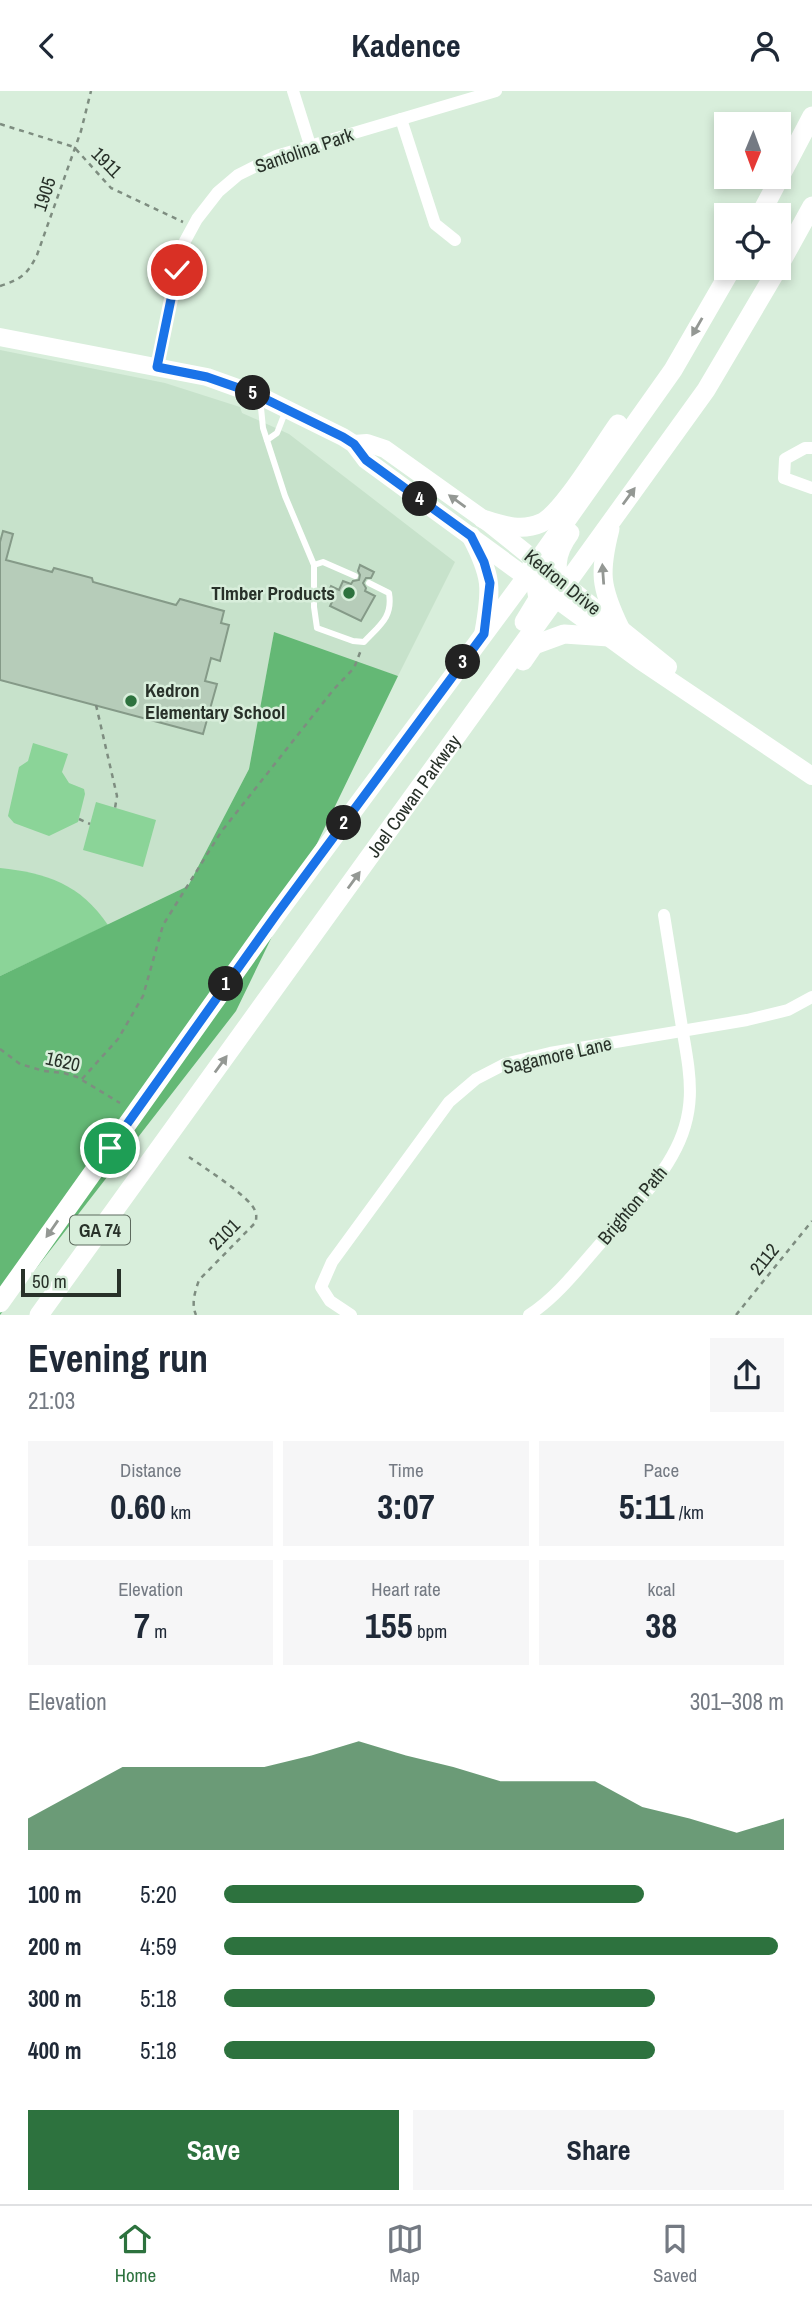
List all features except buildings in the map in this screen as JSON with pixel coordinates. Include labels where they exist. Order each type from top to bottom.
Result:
[{"type":"main road","points":[[766,203],[812,116]]},
{"type":"main road","name":"Joel Cowan Parkway","points":[[791,244],[812,206]]},
{"type":"main road","name":"Joel Cowan Parkway","points":[[0,1303],[276,915],[533,569],[673,370],[725,280]]},
{"type":"main road","name":"Joel Cowan Parkway","points":[[39,1315],[706,390],[770,280]]},
{"type":"main road","points":[[483,519],[506,527],[520,528],[541,523],[559,510],[641,393],[673,370]]},
{"type":"main road","points":[[561,591],[556,566],[561,545],[662,399],[673,370]]},
{"type":"main road","points":[[439,763],[468,738],[534,645],[564,634],[615,633],[603,583],[602,560],[613,519]]},
{"type":"main road","points":[[471,536],[484,562],[490,583],[484,634]]},
{"type":"main road","points":[[422,786],[437,748],[454,719],[528,617],[538,599],[533,569]]},
{"type":"street","points":[[293,91],[310,145]]},
{"type":"street","name":"Santolina Park","points":[[157,367],[180,256],[192,227],[218,192],[238,175],[276,156],[496,91]]},
{"type":"street","points":[[401,119],[435,224],[454,240]]},
{"type":"street","name":"Kedron Drive","points":[[0,337],[207,377],[260,396],[354,444],[366,460],[471,536],[533,569]]},
{"type":"street","name":"Kedron Drive","points":[[354,444],[367,443],[385,449],[483,519],[533,569],[615,633],[761,741],[811,774]]},
{"type":"street","points":[[812,448],[805,448],[785,459],[784,478],[812,488]]},
{"type":"street","name":"Brighton Path","points":[[530,1315],[540,1308],[654,1183],[673,1156],[680,1139],[690,1103],[689,1056],[682,1030],[664,915]]},
{"type":"street","name":"Sagamore Lane","points":[[351,1315],[330,1301],[321,1287],[332,1262],[449,1102],[476,1079],[505,1064],[550,1053],[747,1020],[788,1010],[812,997]]},
{"type":"lane","points":[[260,396],[263,428],[285,496],[314,565],[317,628],[353,641],[365,642],[383,622],[391,607],[389,593],[369,583]]},
{"type":"lane","points":[[267,440],[277,433],[287,409]]},
{"type":"lane","points":[[314,565],[323,562],[355,576]]},
{"type":"path","name":"1905","points":[[0,286],[19,280],[30,269],[50,223],[81,131],[91,91]]},
{"type":"path","name":"1911","points":[[0,124],[74,147],[111,188],[192,227]]},
{"type":"path","points":[[82,1079],[118,1039],[143,996],[163,925],[221,832],[334,689],[354,668],[365,642]]},
{"type":"path","points":[[96,705],[117,796],[115,808]]},
{"type":"path","points":[[79,819],[90,824]]},
{"type":"path","name":"1620","points":[[0,1049],[20,1064],[32,1069],[64,1073],[82,1079],[120,1103]]},
{"type":"path","name":"2101","points":[[189,1157],[239,1193],[255,1208],[256,1215],[256,1222],[200,1280],[194,1293],[193,1308],[196,1315]]},
{"type":"path","name":"2112","points":[[736,1315],[812,1221]]},
{"type":"shaded area","name":"Kedron Elementary School","points":[[0,350],[165,383],[240,407],[242,413],[289,434],[455,562],[398,676],[292,642],[274,633],[249,769],[188,886],[0,976]]},
{"type":"green space","points":[[274,632],[398,676],[236,1011],[0,1315],[0,976],[188,886],[249,769]]},
{"type":"green space","points":[[33,743],[68,754],[62,772],[69,783],[84,789],[85,794],[78,822],[49,836],[14,823],[8,816],[19,767],[28,761]]},
{"type":"green space","points":[[96,802],[156,820],[143,867],[83,850]]},
{"type":"green space","points":[[0,868],[33,873],[61,883],[86,899],[108,925],[0,976]]},
{"type":"place","name":"TImber Products","points":[[349,593]]},
{"type":"place","name":"Kedron Elementary School","points":[[131,701]]},
{"type":"route","points":[[110,1148],[276,915],[484,634],[488,611],[490,583],[484,562],[471,536],[366,460],[354,444],[253,393],[207,377],[157,367],[177,270]]}]
